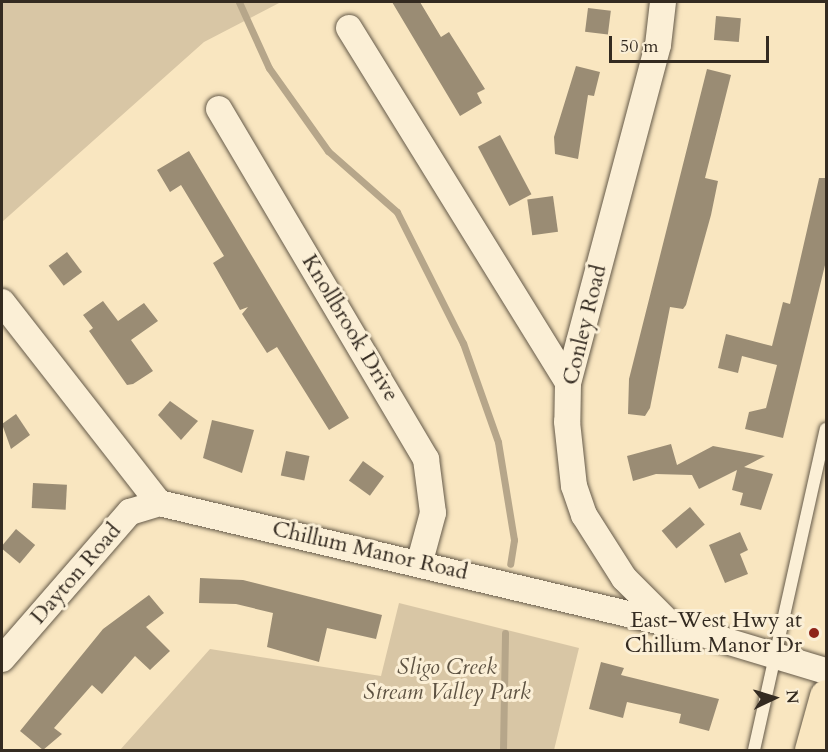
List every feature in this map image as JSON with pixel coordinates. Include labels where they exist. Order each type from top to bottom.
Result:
[{"type":"main road","points":[[812,750],[825,706]]},
{"type":"street","name":"Conley Road","points":[[663,2],[658,45],[568,383],[568,453],[584,515],[624,578],[670,624]]},
{"type":"street","points":[[349,28],[568,383]]},
{"type":"street","name":"Knollbrook Drive","points":[[219,109],[426,459],[433,513],[420,561]]},
{"type":"street","points":[[2,302],[159,503]]},
{"type":"street","name":"Chillum Manor Road","points":[[159,503],[420,561],[670,624],[826,671]]},
{"type":"street","name":"Dayton Road","points":[[2,659],[130,512],[159,503]]},
{"type":"lane","points":[[754,750],[773,655],[826,429]]},
{"type":"green space","points":[[2,2],[281,2],[204,42],[2,222]]},
{"type":"green space","name":"Sligo Creek Stream Valley Park","points":[[399,603],[579,648],[554,750],[120,750],[210,649],[381,676]]},
{"type":"building","points":[[392,2],[420,2],[441,37],[449,32],[485,89],[477,93],[482,103],[460,116]]},
{"type":"building","points":[[588,8],[611,11],[608,35],[585,32]]},
{"type":"building","points":[[716,16],[741,18],[739,42],[714,40]]},
{"type":"building","points":[[576,66],[600,72],[594,96],[588,95],[578,159],[555,154],[554,137]]},
{"type":"building","points":[[707,69],[731,75],[705,178],[718,181],[711,215],[686,305],[683,309],[670,307],[650,408],[645,416],[628,414],[629,379]]},
{"type":"building","points":[[500,135],[531,194],[509,206],[478,147]]},
{"type":"building","points":[[189,151],[349,418],[329,430],[277,347],[267,353],[242,314],[248,307],[240,310],[213,263],[224,256],[181,185],[170,192],[157,170]]},
{"type":"building","points":[[819,178],[826,178],[826,261],[783,438],[745,429],[749,412],[766,408],[777,365],[742,356],[738,373],[718,368],[726,334],[772,346],[783,302],[790,304]]},
{"type":"building","points":[[553,196],[558,232],[532,235],[527,200]]},
{"type":"building","points":[[67,252],[82,272],[64,286],[49,266]]},
{"type":"building","points":[[103,301],[118,321],[144,303],[158,321],[131,340],[153,371],[133,384],[127,385],[89,331],[93,328],[83,315]]},
{"type":"building","points":[[170,401],[198,421],[181,440],[158,415]]},
{"type":"building","points":[[16,414],[30,435],[11,449],[2,424]]},
{"type":"building","points":[[212,420],[254,430],[242,473],[203,458]]},
{"type":"building","points":[[671,444],[677,465],[713,446],[765,456],[744,467],[773,474],[761,510],[740,505],[743,493],[732,490],[737,470],[699,489],[692,475],[656,474],[633,481],[627,456]]},
{"type":"building","points":[[286,451],[309,456],[304,480],[281,475]]},
{"type":"building","points":[[363,461],[384,476],[370,496],[349,480]]},
{"type":"building","points":[[33,483],[67,485],[66,510],[32,508]]},
{"type":"building","points":[[690,507],[705,525],[676,548],[662,531]]},
{"type":"building","points":[[16,529],[35,545],[20,563],[2,549]]},
{"type":"building","points":[[740,532],[748,550],[740,554],[748,574],[725,583],[709,545]]},
{"type":"building","points":[[200,578],[243,580],[382,615],[376,639],[327,628],[319,662],[267,647],[273,613],[236,604],[199,603]]},
{"type":"building","points":[[149,595],[164,613],[146,627],[170,651],[150,670],[135,656],[102,694],[92,685],[54,728],[62,734],[43,750],[20,731],[103,629]]},
{"type":"building","points":[[601,662],[624,668],[621,675],[719,699],[709,731],[679,723],[681,714],[627,702],[623,718],[589,709]]},
{"type":"waterway","points":[[239,2],[269,68],[328,151],[397,212],[463,343],[498,442],[514,540],[510,564]]},
{"type":"waterway","points":[[503,750],[505,633]]},
{"type":"place","name":"East-West Hwy at Chillum Manor Dr","points":[[814,633]]}]
